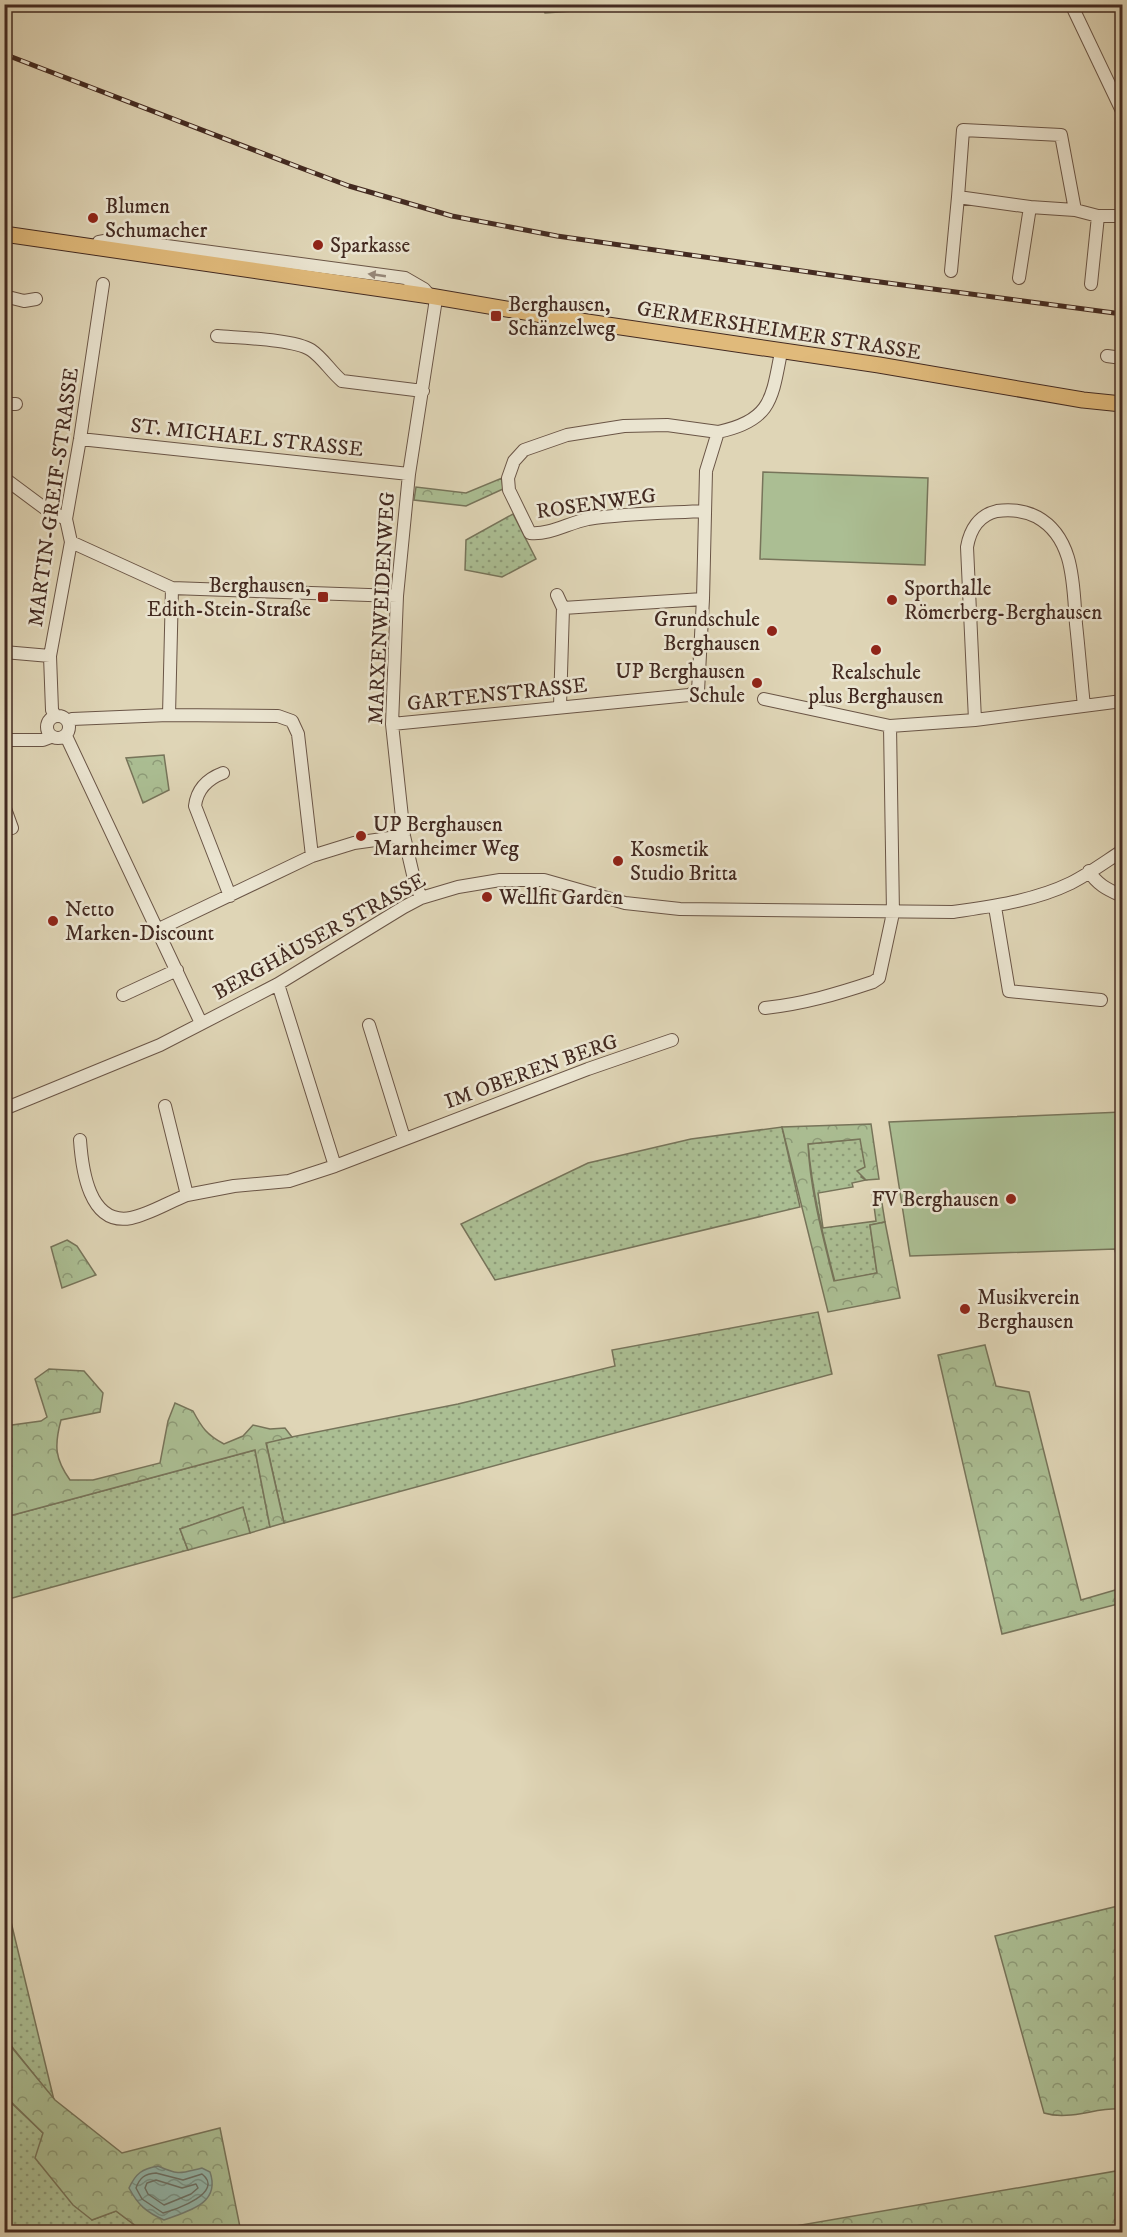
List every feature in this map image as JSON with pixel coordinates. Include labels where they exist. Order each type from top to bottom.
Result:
[{"type":"main road","name":"GERMERSHEIMER STRASSE","points":[[4,234],[433,297],[781,352],[879,365],[1083,400],[1122,404]]},
{"type":"street","points":[[1071,4],[1122,111]]},
{"type":"street","points":[[951,271],[963,130],[1061,135],[1076,210]]},
{"type":"street","points":[[958,197],[1030,207],[1076,210],[1098,216],[1122,216]]},
{"type":"street","points":[[1019,278],[1030,207]]},
{"type":"street","points":[[1091,284],[1098,216]]},
{"type":"street","name":"MARTIN-GREIF-STRASSE","points":[[51,737],[46,727],[49,719],[55,716],[52,710],[50,656],[71,542],[66,519],[103,284]]},
{"type":"street","points":[[4,296],[24,301],[36,299]]},
{"type":"street","name":"MARXENWEIDENWEG","points":[[421,898],[404,836],[392,724],[397,596],[409,474],[423,391],[433,297]]},
{"type":"street","points":[[217,336],[298,345],[312,351],[342,381],[423,391]]},
{"type":"street","points":[[718,432],[736,429],[758,417],[772,396],[781,352]]},
{"type":"street","points":[[1107,356],[1122,358]]},
{"type":"street","name":"ROSENWEG","points":[[705,511],[616,516],[586,520],[540,534],[530,533],[509,490],[508,478],[514,461],[524,450],[567,435],[624,426],[667,425],[718,432]]},
{"type":"street","name":"GARTENSTRASSE","points":[[392,724],[690,695],[698,691],[706,471],[718,432]]},
{"type":"street","name":"ST. MICHAEL STRASSE","points":[[80,439],[409,474]]},
{"type":"street","points":[[4,478],[47,510],[66,519]]},
{"type":"street","points":[[975,720],[967,547],[975,524],[991,513],[1006,510],[1032,514],[1044,521],[1062,541],[1072,573],[1084,706]]},
{"type":"street","points":[[71,542],[172,588],[397,596]]},
{"type":"street","points":[[169,715],[172,588]]},
{"type":"street","points":[[556,595],[563,608],[560,706]]},
{"type":"street","points":[[563,608],[703,599]]},
{"type":"street","points":[[4,652],[50,656]]},
{"type":"street","points":[[764,699],[890,726],[975,720],[1122,701]]},
{"type":"street","points":[[68,721],[169,715],[278,716],[292,721],[298,734],[312,856]]},
{"type":"street","points":[[4,740],[30,741],[51,737],[58,739],[66,736],[69,729],[68,721],[61,716],[55,716]]},
{"type":"street","points":[[765,1008],[797,1005],[824,998],[879,978],[893,913],[890,726]]},
{"type":"street","points":[[66,736],[159,929],[201,1023]]},
{"type":"street","points":[[223,773],[210,778],[196,794],[195,806],[230,896]]},
{"type":"street","points":[[4,806],[12,828]]},
{"type":"street","points":[[159,929],[312,856],[354,843],[404,836]]},
{"type":"street","name":"BERGHÄUSER STRASSE","points":[[4,1109],[160,1045],[278,984],[421,898],[458,887],[500,880],[544,880],[625,903],[647,906],[740,911],[953,912],[995,907],[1043,895],[1072,883],[1122,851]]},
{"type":"street","points":[[1089,871],[1094,880],[1122,896]]},
{"type":"street","points":[[995,907],[1009,991],[1101,1000]]},
{"type":"street","points":[[123,995],[177,970]]},
{"type":"street","points":[[278,984],[335,1166]]},
{"type":"street","points":[[369,1025],[404,1138]]},
{"type":"street","name":"IM OBEREN BERG","points":[[80,1140],[82,1169],[91,1195],[104,1213],[119,1219],[132,1218],[187,1195],[234,1186],[289,1181],[335,1166],[404,1138],[672,1040]]},
{"type":"street","points":[[165,1106],[187,1195]]},
{"type":"green space","points":[[542,4],[659,5],[545,13]]},
{"type":"green space","points":[[763,472],[928,478],[925,565],[760,559]]},
{"type":"green space","points":[[502,478],[503,489],[466,506],[414,500],[416,487],[466,493]]},
{"type":"green space","points":[[513,514],[536,559],[502,577],[465,570],[466,540]]},
{"type":"green space","points":[[164,755],[169,790],[143,803],[126,758]]},
{"type":"green space","name":"FV Berghausen","points":[[1122,1112],[1122,1289],[1115,1249],[910,1256],[889,1122]]},
{"type":"green space","points":[[871,1124],[879,1179],[866,1180],[857,1171],[865,1167],[860,1139],[808,1144],[814,1196],[834,1281],[877,1273],[870,1225],[885,1222],[900,1298],[828,1312],[782,1127]]},
{"type":"green space","points":[[782,1127],[800,1207],[495,1280],[461,1224],[588,1163],[691,1139]]},
{"type":"green space","points":[[861,1139],[865,1167],[861,1177],[866,1180],[852,1183],[853,1187],[818,1193],[823,1228],[876,1221],[872,1191],[880,1191],[885,1222],[870,1225],[877,1273],[835,1282],[815,1196],[808,1144]]},
{"type":"green space","points":[[67,1240],[77,1246],[96,1275],[62,1288],[51,1247]]},
{"type":"green space","points":[[818,1312],[832,1374],[284,1523],[266,1442],[458,1404],[615,1366],[612,1350]]},
{"type":"green space","points":[[985,1345],[996,1386],[1029,1392],[1081,1600],[1122,1588],[1122,1603],[1002,1634],[938,1355]]},
{"type":"green space","points":[[49,1369],[84,1371],[103,1393],[100,1412],[61,1420],[57,1437],[57,1452],[61,1465],[70,1480],[93,1480],[160,1463],[168,1421],[175,1403],[193,1411],[206,1430],[224,1444],[243,1436],[253,1425],[270,1429],[285,1428],[292,1437],[266,1443],[284,1523],[270,1527],[255,1450],[13,1515],[5,1514],[5,1426],[41,1421],[47,1417],[35,1379]]},
{"type":"green space","points":[[255,1450],[270,1527],[250,1533],[243,1508],[180,1529],[188,1550],[5,1600],[5,1514],[13,1515]]},
{"type":"green space","points":[[243,1507],[250,1533],[188,1550],[180,1529]]},
{"type":"green space","points":[[5,1897],[54,2100],[5,2038]]},
{"type":"green space","points":[[1122,1905],[1122,2109],[1073,2115],[1044,2113],[995,1936]]},
{"type":"green space","points":[[4,2038],[55,2100],[122,2153],[220,2128],[241,2232],[144,2232],[116,2211],[92,2220],[73,2205],[35,2158],[43,2133],[5,2096]]},
{"type":"green space","points":[[4,2096],[43,2133],[92,2220],[116,2211],[144,2232],[5,2232]]},
{"type":"green space","points":[[1122,2170],[1122,2232],[761,2232]]},
{"type":"water","points":[[158,2166],[180,2173],[202,2168],[210,2172],[211,2192],[207,2199],[192,2209],[164,2220],[147,2211],[129,2188],[140,2172]]},
{"type":"railway","points":[[4,54],[349,186],[452,216],[557,236],[1122,314]]},
{"type":"place","name":"Blumen Schumacher","points":[[93,218]]},
{"type":"place","name":"Sparkasse","points":[[318,245]]},
{"type":"place","name":"Berghausen, Schänzelweg","points":[[496,316]]},
{"type":"place","name":"Berghausen, Edith-Stein-Straße","points":[[323,597]]},
{"type":"place","name":"Sporthalle Römerberg-Berghausen","points":[[892,600]]},
{"type":"place","name":"Grundschule Berghausen","points":[[772,631]]},
{"type":"place","name":"Realschule plus Berghausen","points":[[876,650]]},
{"type":"place","name":"UP Berghausen Schule","points":[[757,683]]},
{"type":"place","name":"UP Berghausen Marnheimer Weg","points":[[361,836]]},
{"type":"place","name":"Kosmetik Studio Britta","points":[[618,861]]},
{"type":"place","name":"Wellfit Garden","points":[[487,897]]},
{"type":"place","name":"Netto Marken-Discount","points":[[53,921]]},
{"type":"place","name":"FV Berghausen","points":[[1011,1199]]},
{"type":"place","name":"Musikverein Berghausen","points":[[965,1309]]}]
